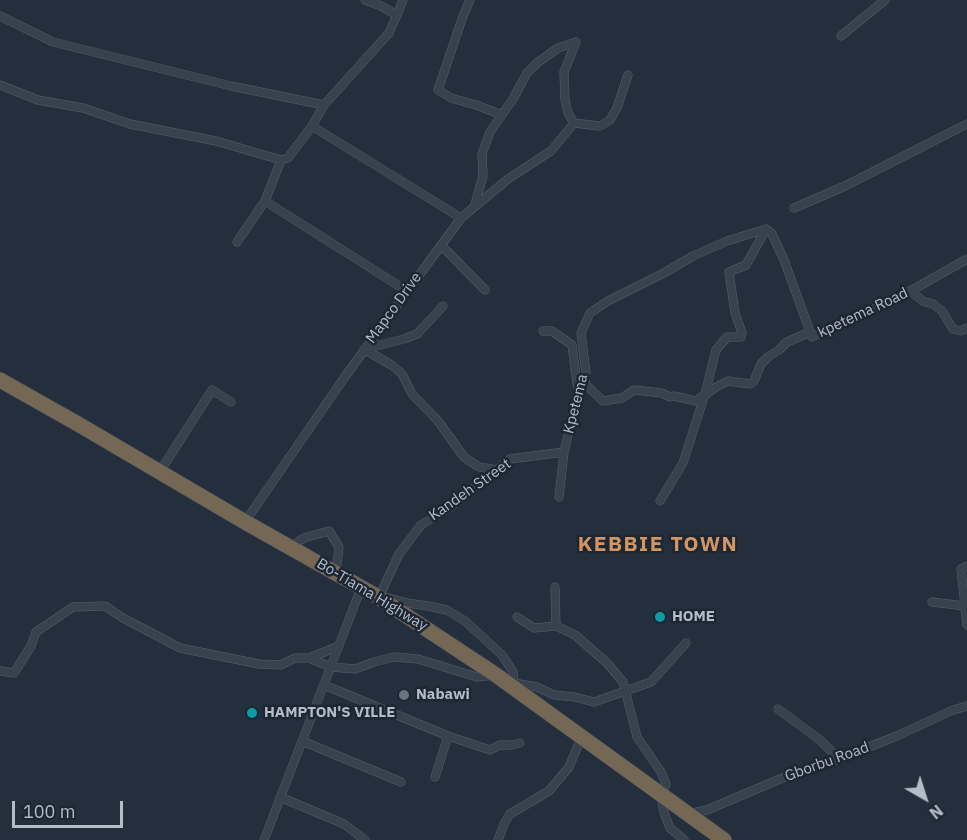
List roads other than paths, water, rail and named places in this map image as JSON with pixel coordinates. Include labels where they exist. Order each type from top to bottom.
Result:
[{"type":"highway","name":"Bo-Tiama Highway","points":[[0,380],[159,473],[361,588],[379,596],[514,685],[661,796],[724,840]]},
{"type":"street","points":[[365,0],[397,15]]},
{"type":"street","points":[[0,85],[38,100],[83,108],[130,123],[216,141],[281,160],[288,158],[312,126],[324,105],[389,33],[403,0]]},
{"type":"street","points":[[470,0],[438,90],[452,98],[502,115]]},
{"type":"street","points":[[841,36],[885,0]]},
{"type":"street","points":[[0,16],[53,42],[231,86],[324,105]]},
{"type":"street","points":[[475,206],[483,176],[482,154],[490,132],[528,73],[537,63],[558,48],[576,42],[564,72],[565,100],[568,113],[574,123],[600,126],[610,120],[617,108],[628,75]]},
{"type":"street","name":"Mapco Drive","points":[[245,522],[364,349],[461,218],[508,178],[552,151],[574,123]]},
{"type":"street","points":[[794,208],[845,186],[967,124]]},
{"type":"street","points":[[312,126],[461,218]]},
{"type":"street","points":[[237,242],[265,201],[281,160]]},
{"type":"street","points":[[265,201],[407,291]]},
{"type":"street","points":[[660,501],[683,463],[716,350],[727,337],[741,336],[742,333],[735,313],[729,272],[746,265],[766,229]]},
{"type":"street","name":"Kpetema","points":[[559,497],[564,452],[578,393],[586,373],[581,333],[590,313],[693,256],[727,241],[766,229]]},
{"type":"street","name":"kpetema Road","points":[[766,229],[772,234],[784,260],[812,337],[898,298],[967,259]]},
{"type":"street","points":[[441,244],[485,290]]},
{"type":"street","points":[[910,291],[942,311],[953,329],[961,331],[967,328]]},
{"type":"street","points":[[364,349],[417,334],[443,306]]},
{"type":"street","points":[[543,331],[552,331],[572,345],[578,393]]},
{"type":"street","points":[[584,379],[587,386],[603,401],[621,398],[634,390],[662,393],[670,397],[696,401],[728,381],[750,384],[769,356],[787,342],[810,332]]},
{"type":"street","points":[[364,349],[402,374],[412,394],[438,421],[464,457],[479,467],[497,470]]},
{"type":"street","points":[[159,473],[212,390],[231,402]]},
{"type":"street","name":"Kandeh Street","points":[[379,596],[399,554],[421,525],[449,508],[510,459],[564,452]]},
{"type":"street","points":[[291,547],[304,538],[329,531],[339,547],[336,573]]},
{"type":"street","points":[[967,566],[961,569],[967,625]]},
{"type":"street","points":[[555,586],[556,626]]},
{"type":"street","points":[[264,840],[361,588]]},
{"type":"street","points":[[379,596],[447,610],[465,621],[502,655],[513,672],[514,685],[522,683],[554,695],[594,702],[651,681],[686,643]]},
{"type":"street","points":[[932,602],[965,606]]},
{"type":"street","points":[[0,671],[14,674],[31,646],[36,632],[73,607],[105,606],[180,648],[259,664],[281,665],[295,658],[309,658],[339,646]]},
{"type":"street","points":[[517,617],[534,628],[556,626],[575,635],[607,663],[623,682],[637,737],[661,772],[666,784],[661,796],[664,813],[670,828],[684,840]]},
{"type":"street","points":[[309,658],[331,667],[355,669],[394,657],[418,658],[477,677],[496,675]]},
{"type":"street","points":[[324,685],[448,736],[490,750],[500,745],[520,743]]},
{"type":"street","name":"Gborbu Road","points":[[686,814],[707,810],[967,706]]},
{"type":"street","points":[[778,710],[820,740],[839,759]]},
{"type":"street","points":[[435,777],[448,736]]},
{"type":"street","points":[[498,840],[510,814],[549,791],[568,767],[582,736]]},
{"type":"street","points":[[302,741],[401,782]]},
{"type":"street","points":[[280,796],[344,824],[365,840]]},
{"type":"place","name":"HOME","points":[[660,617]]},
{"type":"place","name":"Nabawi","points":[[404,695]]},
{"type":"place","name":"HAMPTON'S VILLE","points":[[252,713]]},
{"type":"district","name":"KEBBIE TOWN","points":[[658,545]]}]
